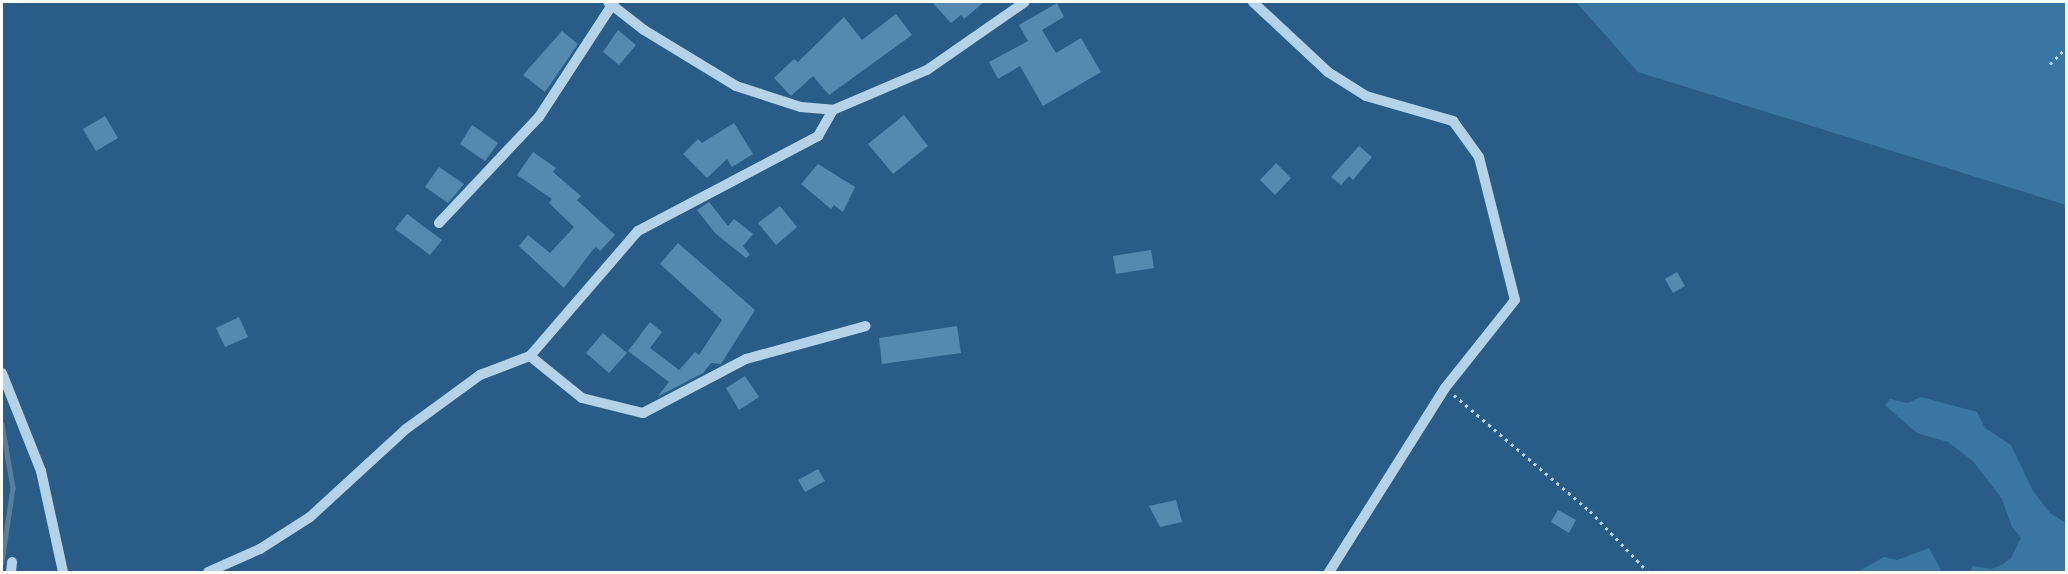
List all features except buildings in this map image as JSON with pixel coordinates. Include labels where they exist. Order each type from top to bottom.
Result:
[{"type":"street","points":[[439,223],[539,117],[611,2],[644,30],[736,86],[801,106],[833,110],[927,70],[1025,2]]},
{"type":"street","points":[[1253,2],[1328,72],[1366,96],[1453,121],[1479,157],[1515,300],[1445,388],[1329,573]]},
{"type":"street","points":[[208,573],[260,549],[310,517],[406,429],[480,375],[530,356],[638,231],[818,136],[833,110]]},
{"type":"street","points":[[530,356],[582,398],[643,413],[746,359],[866,326]]},
{"type":"street","points":[[2,373],[41,471],[63,573]]},
{"type":"path","points":[[2050,64],[2067,48]]},
{"type":"path","points":[[1445,388],[1590,511],[1648,573]]},
{"type":"shaded area","points":[[1576,2],[2066,2],[2066,205],[1638,72]]},
{"type":"shaded area","points":[[1921,397],[1977,412],[1985,428],[2011,445],[2033,491],[2050,513],[2066,523],[2066,572],[1970,572],[1973,566],[1991,569],[2002,565],[2011,558],[2021,538],[2012,527],[2002,499],[1973,461],[1948,442],[1917,433],[1885,405],[1890,399],[1907,403]]},
{"type":"shaded area","points":[[1929,548],[1942,572],[1857,572],[1884,557],[1897,560]]},
{"type":"waterway","points":[[2,424],[13,488],[2,562]]}]
